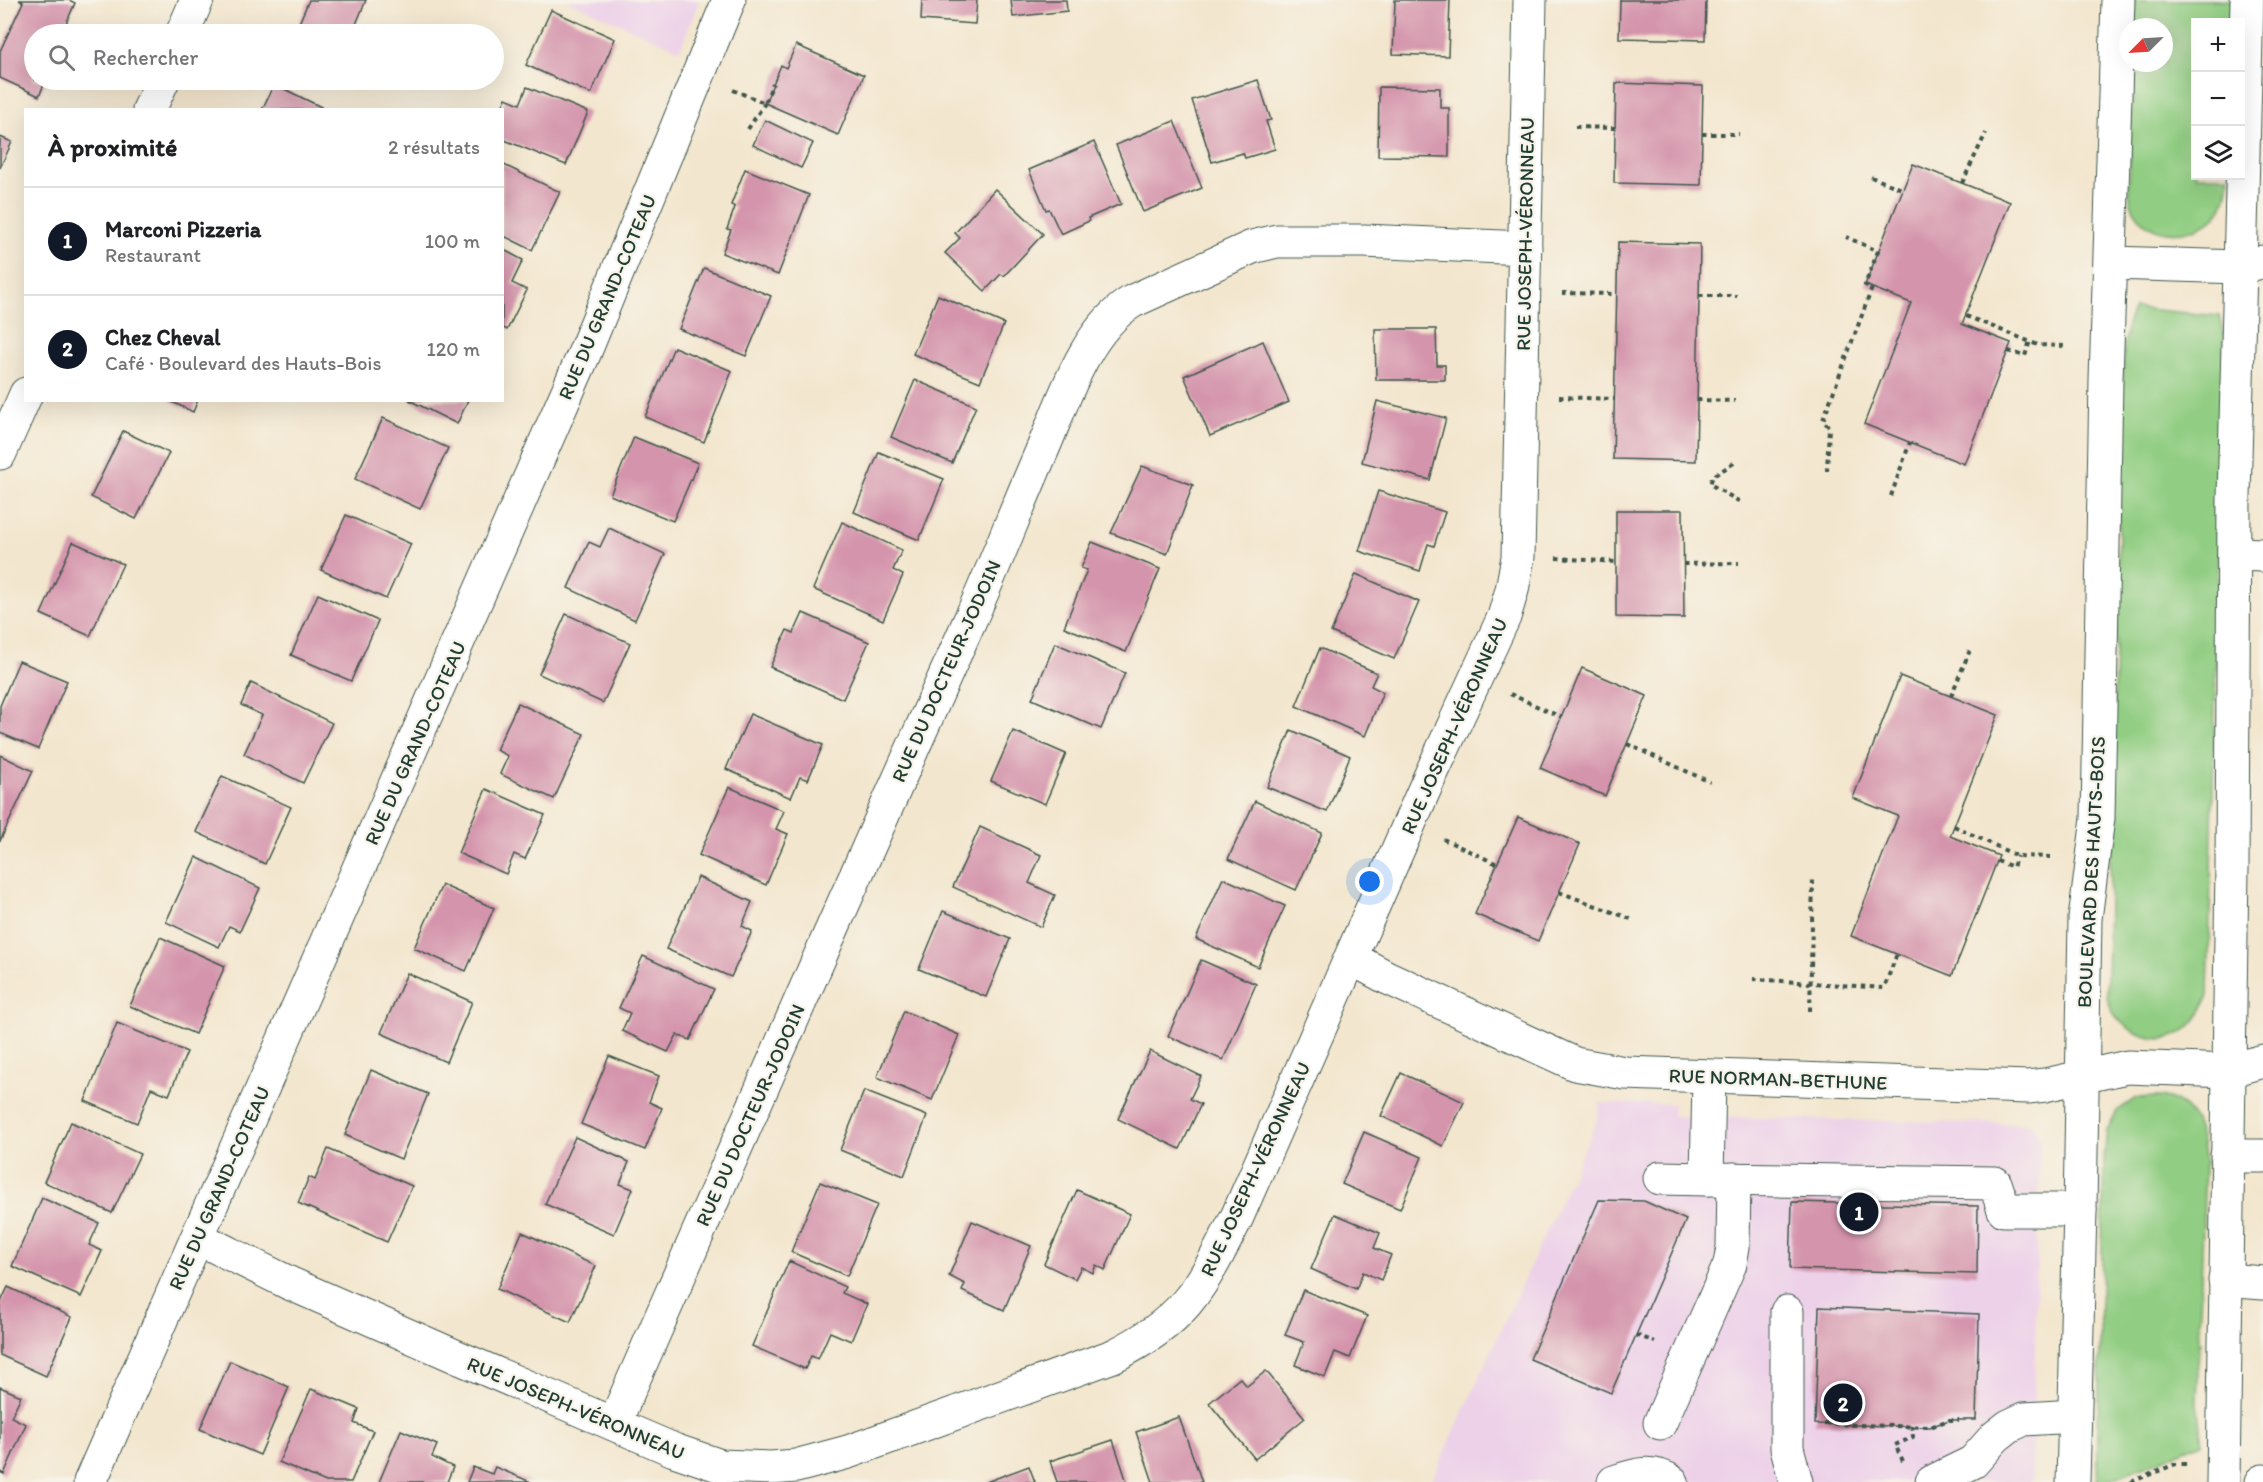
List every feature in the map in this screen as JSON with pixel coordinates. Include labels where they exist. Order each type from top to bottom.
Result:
[{"type":"street","points":[[186,24],[197,0]]},
{"type":"street","name":"RUE JOSEPH-VÉRONNEAU","points":[[198,1238],[289,1283],[694,1458],[722,1466],[771,1468],[796,1466],[848,1452],[1097,1362],[1153,1334],[1174,1318],[1204,1280],[1237,1217],[1428,781],[1504,617],[1512,590],[1518,557],[1530,0]]},
{"type":"street","name":"BOULEVARD DES HAUTS-BOIS","points":[[2073,1482],[2085,919],[2098,818],[2106,391],[2118,0]]},
{"type":"street","points":[[2223,1482],[2232,855],[2232,662],[2249,555],[2234,498],[2252,264],[2247,0]]},
{"type":"street","name":"RUE DU GRAND-COTEAU","points":[[90,1482],[584,354],[698,75],[722,2]]},
{"type":"street","points":[[150,108],[158,90]]},
{"type":"street","name":"RUE DU DOCTEUR-JODOIN","points":[[614,1424],[1078,369],[1104,326],[1122,307],[1133,301],[1252,247],[1277,241],[1364,241],[1525,249]]},
{"type":"street","points":[[2111,263],[2252,264]]},
{"type":"street","points":[[0,453],[24,399]]},
{"type":"street","name":"RUE NORMAN-BETHUNE","points":[[1351,958],[1386,977],[1575,1064],[1634,1074],[2028,1087],[2127,1067],[2228,1071],[2263,1061]]},
{"type":"street","points":[[1660,1423],[1730,1264],[1733,1247],[1720,1179],[1709,1077]]},
{"type":"street","points":[[2227,1156],[2263,1156]]},
{"type":"street","points":[[1660,1178],[1995,1183],[2004,1210],[2080,1210]]},
{"type":"street","points":[[2225,1280],[2263,1283]]},
{"type":"street","points":[[1787,1312],[1787,1448],[1796,1482]]},
{"type":"street","points":[[1932,1482],[1973,1462],[1995,1437],[2009,1426],[2024,1419],[2074,1416]]},
{"type":"street","points":[[1614,1482],[1648,1473],[1663,1476],[1672,1482]]},
{"type":"path","points":[[698,75],[765,103]]},
{"type":"path","points":[[748,129],[765,103],[773,83]]},
{"type":"path","points":[[1575,127],[1615,129]]},
{"type":"path","points":[[1962,183],[1986,133]]},
{"type":"path","points":[[1702,134],[1740,134]]},
{"type":"path","points":[[1871,177],[1902,189]]},
{"type":"path","points":[[1827,471],[1828,427],[1823,420],[1872,288],[1865,285],[1878,251],[1846,237]]},
{"type":"path","points":[[1555,293],[1616,294]]},
{"type":"path","points":[[1699,296],[1737,296]]},
{"type":"path","points":[[1966,316],[2038,345],[2064,346]]},
{"type":"path","points":[[2008,351],[2025,356],[2030,341]]},
{"type":"path","points":[[1552,397],[1614,399]]},
{"type":"path","points":[[1697,400],[1735,401]]},
{"type":"path","points":[[1891,495],[1910,442]]},
{"type":"path","points":[[1734,463],[1713,476],[1710,484],[1740,502]]},
{"type":"path","points":[[1547,557],[1616,562]]},
{"type":"path","points":[[1683,564],[1740,563]]},
{"type":"path","points":[[1951,696],[1970,650]]},
{"type":"path","points":[[1501,690],[1561,717]]},
{"type":"path","points":[[1627,744],[1710,782]]},
{"type":"path","points":[[1954,826],[2017,856],[2051,857]]},
{"type":"path","points":[[1437,836],[1497,864]]},
{"type":"path","points":[[1997,861],[2013,867],[2017,856]]},
{"type":"path","points":[[1810,1011],[1813,879]]},
{"type":"path","points":[[1559,892],[1631,919]]},
{"type":"path","points":[[1753,979],[1884,988],[1897,954]]},
{"type":"path","points":[[1815,1424],[1930,1428],[1949,1420],[1967,1420]]},
{"type":"path","points":[[1899,1443],[1913,1437],[1912,1427]]},
{"type":"path","points":[[2132,1482],[2176,1464],[2194,1465]]},
{"type":"shaded area","points":[[566,0],[699,0],[680,50]]},
{"type":"shaded area","points":[[1600,1103],[1673,1104],[1672,1116],[2030,1124],[2037,1131],[2040,1139],[2032,1482],[1431,1482],[1596,1123]]},
{"type":"green space","points":[[2135,0],[2233,0],[2232,18],[2191,18],[2191,180],[2229,180],[2226,199],[2220,211],[2200,227],[2187,231],[2161,231],[2149,226],[2139,218],[2130,201],[2133,72],[2173,72],[2173,18],[2134,18]]},
{"type":"green space","points":[[2134,308],[2219,316],[2224,335],[2208,996],[2198,1016],[2189,1027],[2179,1034],[2155,1039],[2133,1031],[2123,1024],[2115,1015],[2107,998],[2124,346],[2128,322]]},
{"type":"green space","points":[[2161,1097],[2177,1102],[2192,1115],[2203,1147],[2205,1164],[2197,1403],[2202,1443],[2105,1482],[2097,1482],[2104,1159],[2107,1130],[2117,1111],[2136,1098]]},
{"type":"building","points":[[19,0],[69,0],[75,3],[66,24],[24,24],[24,89],[0,78],[0,51],[23,2]]},
{"type":"building","points":[[309,0],[366,0],[356,24],[299,24]]},
{"type":"building","points":[[922,0],[977,0],[975,24],[921,20]]},
{"type":"building","points":[[1011,0],[1066,0],[1067,11],[1013,17]]},
{"type":"building","points":[[1395,0],[1450,0],[1448,56],[1393,54]]},
{"type":"building","points":[[1620,0],[1706,0],[1705,40],[1619,38]]},
{"type":"building","points":[[551,10],[615,39],[591,94],[526,65]]},
{"type":"building","points":[[796,45],[864,75],[838,135],[765,103],[781,65],[786,68]]},
{"type":"building","points":[[1258,80],[1271,120],[1266,121],[1275,149],[1245,158],[1243,153],[1212,162],[1192,100]]},
{"type":"building","points":[[1616,83],[1703,86],[1701,185],[1614,183]]},
{"type":"building","points":[[527,87],[588,112],[566,165],[504,140],[504,108],[502,108],[506,98],[520,104]]},
{"type":"building","points":[[1379,87],[1440,88],[1440,108],[1449,108],[1449,157],[1378,156]]},
{"type":"building","points":[[26,90],[42,90],[39,96]]},
{"type":"building","points":[[271,90],[286,90],[321,107],[321,108],[263,108]]},
{"type":"building","points":[[765,120],[813,143],[801,168],[753,145]]},
{"type":"building","points":[[1174,121],[1202,188],[1143,212],[1116,145]]},
{"type":"building","points":[[0,137],[12,142],[0,168]]},
{"type":"building","points":[[1094,142],[1121,204],[1088,218],[1089,221],[1061,234],[1049,209],[1046,210],[1029,170]]},
{"type":"building","points":[[1913,164],[2010,202],[1962,324],[2011,343],[1964,464],[1864,424],[1911,303],[1865,285]]},
{"type":"building","points":[[504,165],[560,192],[532,250],[504,236]]},
{"type":"building","points":[[745,169],[809,195],[778,275],[722,253],[731,230],[727,229],[735,207],[731,205]]},
{"type":"building","points":[[995,189],[1043,234],[1004,276],[1001,274],[985,291],[945,253],[960,238],[955,233]]},
{"type":"building","points":[[1618,242],[1700,244],[1696,461],[1613,459]]},
{"type":"building","points":[[504,250],[523,260],[512,283],[527,290],[507,330],[504,328]]},
{"type":"building","points":[[704,268],[771,296],[746,356],[679,329]]},
{"type":"building","points":[[938,295],[1004,324],[980,382],[913,354]]},
{"type":"building","points":[[1375,329],[1436,329],[1437,365],[1445,365],[1445,380],[1376,380]]},
{"type":"building","points":[[1263,341],[1289,402],[1210,436],[1184,376]]},
{"type":"building","points":[[674,347],[732,371],[704,442],[645,417]]},
{"type":"building","points":[[915,380],[976,406],[952,463],[891,437]]},
{"type":"building","points":[[1377,401],[1446,418],[1430,480],[1362,462]]},
{"type":"building","points":[[172,402],[197,402],[193,412]]},
{"type":"building","points":[[413,402],[467,402],[457,424]]},
{"type":"building","points":[[383,418],[448,448],[420,509],[355,479]]},
{"type":"building","points":[[123,431],[169,453],[136,519],[91,497]]},
{"type":"building","points":[[634,437],[698,463],[673,521],[610,495]]},
{"type":"building","points":[[879,452],[944,479],[919,540],[854,512]]},
{"type":"building","points":[[1142,466],[1193,485],[1167,554],[1111,533]]},
{"type":"building","points":[[1378,491],[1445,512],[1434,546],[1428,544],[1420,571],[1359,551]]},
{"type":"building","points":[[1616,510],[1683,510],[1684,618],[1616,617]]},
{"type":"building","points":[[346,515],[411,544],[386,599],[321,570]]},
{"type":"building","points":[[842,522],[902,550],[893,570],[903,575],[883,620],[813,589]]},
{"type":"building","points":[[609,528],[665,554],[635,620],[568,588],[589,542],[600,547]]},
{"type":"building","points":[[73,542],[123,564],[90,636],[41,614]]},
{"type":"building","points":[[1092,542],[1160,569],[1126,652],[1064,627],[1087,570],[1081,568]]},
{"type":"building","points":[[1356,574],[1419,602],[1394,659],[1331,632]]},
{"type":"building","points":[[318,594],[378,621],[351,681],[291,655]]},
{"type":"building","points":[[803,613],[869,642],[843,699],[770,667],[787,630],[794,633]]},
{"type":"building","points":[[566,614],[630,643],[603,703],[539,674]]},
{"type":"building","points":[[1055,643],[1125,673],[1101,729],[1032,699]]},
{"type":"building","points":[[1320,648],[1377,673],[1371,686],[1383,692],[1365,736],[1296,706]]},
{"type":"building","points":[[19,661],[67,681],[38,749],[0,733],[0,706]]},
{"type":"building","points":[[1582,668],[1647,696],[1605,796],[1540,768]]},
{"type":"building","points":[[1900,676],[1998,715],[1950,836],[1999,856],[1952,976],[1851,936],[1898,816],[1853,798]]},
{"type":"building","points":[[251,683],[332,723],[303,783],[244,754],[262,715],[241,705]]},
{"type":"building","points":[[518,703],[584,734],[554,799],[500,774],[508,756],[496,750]]},
{"type":"building","points":[[750,714],[823,745],[808,780],[800,777],[791,798],[726,769]]},
{"type":"building","points":[[1291,730],[1350,756],[1327,812],[1267,787]]},
{"type":"building","points":[[1013,731],[1066,754],[1045,804],[991,781]]},
{"type":"building","points":[[0,755],[33,771],[0,841]]},
{"type":"building","points":[[222,776],[291,807],[265,864],[196,832]]},
{"type":"building","points":[[729,787],[784,811],[776,829],[788,834],[766,885],[699,855]]},
{"type":"building","points":[[486,789],[545,815],[525,859],[514,854],[506,874],[458,853]]},
{"type":"building","points":[[1255,801],[1322,833],[1296,890],[1228,859]]},
{"type":"building","points":[[1518,817],[1580,844],[1538,941],[1475,914]]},
{"type":"building","points":[[980,827],[1041,855],[1029,883],[1055,895],[1041,927],[953,887]]},
{"type":"building","points":[[196,857],[260,888],[240,931],[229,926],[219,947],[166,922]]},
{"type":"building","points":[[698,877],[752,902],[742,926],[752,931],[731,977],[666,949]]},
{"type":"building","points":[[1223,878],[1285,906],[1258,967],[1196,939]]},
{"type":"building","points":[[442,885],[494,908],[466,971],[414,948]]},
{"type":"building","points":[[943,911],[1010,939],[986,997],[919,969]]},
{"type":"building","points":[[160,937],[225,966],[195,1034],[130,1006]]},
{"type":"building","points":[[643,956],[714,989],[690,1040],[677,1035],[668,1052],[622,1031],[630,1013],[619,1008]]},
{"type":"building","points":[[1201,960],[1256,984],[1223,1060],[1168,1036]]},
{"type":"building","points":[[407,973],[472,1002],[446,1062],[381,1033]]},
{"type":"building","points":[[904,1011],[959,1035],[932,1100],[877,1077]]},
{"type":"building","points":[[117,1023],[187,1052],[169,1095],[151,1088],[137,1123],[85,1101]]},
{"type":"building","points":[[1150,1051],[1201,1076],[1190,1099],[1201,1104],[1180,1149],[1118,1119]]},
{"type":"building","points":[[609,1056],[659,1076],[649,1102],[662,1108],[645,1150],[581,1124]]},
{"type":"building","points":[[371,1070],[428,1094],[401,1159],[345,1135]]},
{"type":"building","points":[[1401,1073],[1464,1102],[1443,1146],[1381,1116]]},
{"type":"building","points":[[864,1091],[927,1116],[904,1176],[840,1150]]},
{"type":"building","points":[[71,1122],[140,1154],[112,1213],[44,1182]]},
{"type":"building","points":[[1364,1132],[1422,1157],[1400,1209],[1342,1184]]},
{"type":"building","points":[[575,1137],[629,1162],[620,1184],[633,1189],[614,1234],[545,1204]]},
{"type":"building","points":[[328,1149],[412,1186],[387,1242],[298,1203],[309,1177],[315,1180]]},
{"type":"building","points":[[820,1182],[877,1205],[847,1276],[791,1252]]},
{"type":"building","points":[[1077,1190],[1130,1214],[1105,1270],[1096,1265],[1093,1273],[1081,1267],[1075,1279],[1044,1264]]},
{"type":"building","points":[[42,1198],[99,1223],[89,1245],[102,1251],[81,1297],[12,1266]]},
{"type":"building","points":[[1599,1200],[1644,1201],[1686,1220],[1611,1393],[1530,1359]]},
{"type":"building","points":[[1792,1202],[1978,1206],[1977,1274],[1790,1269]]},
{"type":"building","points":[[1335,1214],[1380,1233],[1374,1248],[1391,1255],[1381,1280],[1363,1272],[1356,1289],[1311,1269]]},
{"type":"building","points":[[972,1221],[1031,1246],[1004,1310],[962,1291],[965,1284],[949,1276]]},
{"type":"building","points":[[522,1232],[596,1266],[570,1322],[497,1289]]},
{"type":"building","points":[[789,1261],[845,1287],[842,1293],[867,1304],[851,1341],[830,1332],[818,1359],[811,1356],[805,1369],[752,1346]]},
{"type":"building","points":[[8,1287],[72,1317],[46,1376],[0,1355],[0,1304]]},
{"type":"building","points":[[1303,1290],[1367,1316],[1350,1358],[1335,1352],[1325,1377],[1295,1365],[1304,1342],[1285,1335]]},
{"type":"building","points":[[1819,1307],[1979,1314],[1976,1420],[1949,1420],[1930,1427],[1815,1424]]},
{"type":"building","points":[[230,1361],[289,1387],[260,1455],[200,1429]]},
{"type":"building","points":[[1266,1371],[1305,1418],[1255,1459],[1209,1403],[1240,1378],[1247,1386]]},
{"type":"building","points":[[0,1387],[21,1396],[11,1417],[26,1424],[4,1474],[0,1472]]},
{"type":"building","points":[[311,1389],[359,1409],[354,1423],[373,1431],[351,1482],[326,1482],[279,1462]]},
{"type":"building","points":[[1179,1417],[1202,1482],[1153,1482],[1136,1432]]},
{"type":"building","points":[[401,1430],[437,1445],[432,1457],[453,1467],[447,1482],[379,1482]]},
{"type":"building","points":[[1113,1440],[1127,1482],[1057,1482],[1050,1461]]},
{"type":"building","points":[[1029,1466],[1035,1482],[986,1482]]},
{"type":"building","points":[[473,1467],[492,1474],[495,1467],[531,1482],[467,1482]]},
{"type":"place","name":"Marconi Pizzeria","points":[[1859,1212]]},
{"type":"place","name":"Chez Cheval","points":[[1843,1403]]}]
